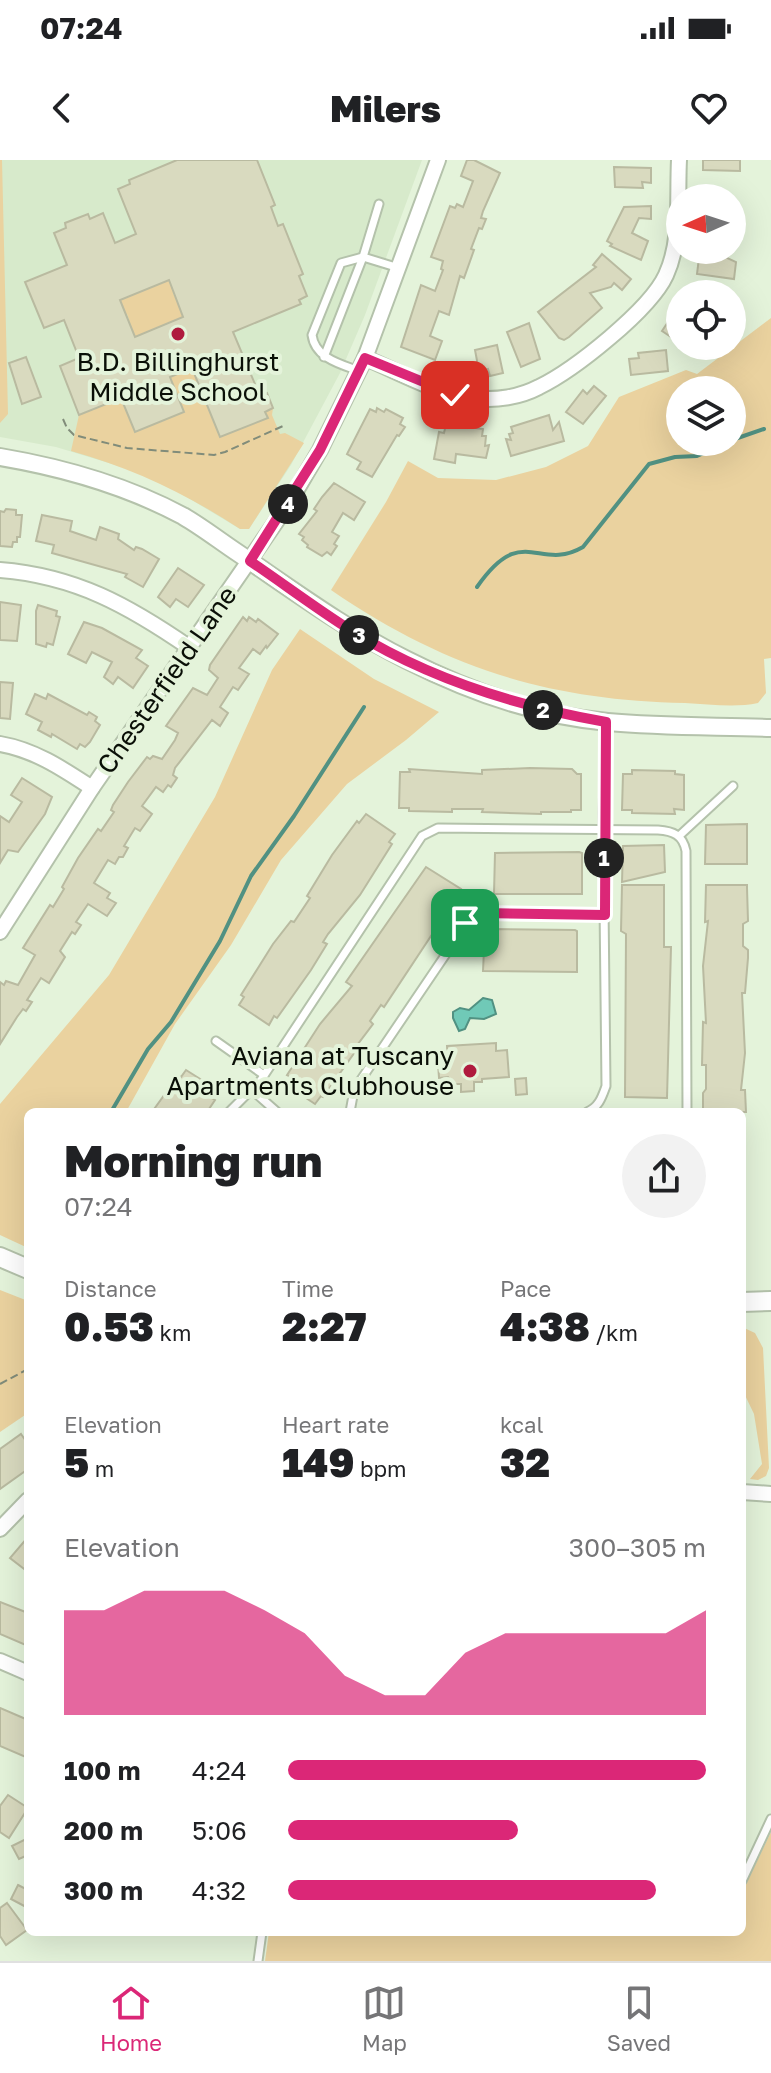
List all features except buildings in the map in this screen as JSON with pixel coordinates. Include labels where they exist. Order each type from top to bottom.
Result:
[{"type":"main road","points":[[0,1257],[24,1267]]},
{"type":"main road","points":[[746,1302],[771,1301]]},
{"type":"street","name":"Chesterfield Lane","points":[[0,932],[92,788],[250,561],[320,450],[362,364],[438,160]]},
{"type":"street","points":[[362,364],[475,399],[517,395],[554,379],[642,310],[666,276],[676,239],[679,160]]},
{"type":"street","points":[[0,457],[96,478],[140,495],[186,518],[354,632],[477,691],[552,712],[606,722],[771,728]]},
{"type":"street","points":[[0,570],[51,577],[83,587],[142,615],[190,648]]},
{"type":"street","points":[[0,744],[46,759],[92,788]]},
{"type":"street","points":[[746,1492],[771,1494]]},
{"type":"street","points":[[0,1529],[24,1504]]},
{"type":"street","points":[[0,1661],[24,1671]]},
{"type":"lane","points":[[324,357],[363,257],[379,204]]},
{"type":"lane","points":[[362,364],[324,357],[313,344],[312,335],[341,263],[363,257],[399,268]]},
{"type":"lane","points":[[594,1108],[606,1086],[606,722]]},
{"type":"lane","points":[[679,836],[733,786]]},
{"type":"lane","points":[[233,1108],[264,1075],[422,836],[438,828],[658,830],[679,836],[686,851],[687,1108]]},
{"type":"lane","points":[[351,1108],[354,1090],[471,917],[483,913],[605,915]]},
{"type":"lane","points":[[216,1041],[264,1075]]},
{"type":"lane","points":[[252,1090],[272,1108]]},
{"type":"lane","points":[[746,1872],[771,1819]]},
{"type":"lane","points":[[258,1961],[261,1936]]},
{"type":"path","points":[[63,419],[74,435],[127,448],[214,455],[283,426]]},
{"type":"path","points":[[0,1384],[24,1371]]},
{"type":"shaded area","name":"B.D. Billinghurst Middle School","points":[[0,160],[422,160],[365,315],[340,373],[291,465],[249,529],[240,529],[175,490],[135,471],[56,447],[0,437]]},
{"type":"shaded area","points":[[0,160],[8,414],[0,423]]},
{"type":"shaded area","points":[[175,277],[180,290],[173,293],[178,304],[185,301],[190,314],[128,340],[122,327],[130,323],[127,314],[118,316],[113,303]]},
{"type":"shaded area","points":[[771,318],[771,658],[764,659],[766,693],[758,703],[731,705],[588,695],[499,675],[415,640],[331,590],[408,461],[438,478],[496,480],[546,467],[588,446],[619,397],[666,378],[666,456],[746,456],[746,376],[671,376],[686,370],[697,374],[716,360],[746,360],[746,337]]},
{"type":"shaded area","points":[[192,368],[267,417],[265,412],[273,408],[272,415],[280,434],[285,433],[304,443],[249,529],[240,529],[200,504],[137,474],[71,451],[79,415],[121,398],[135,432],[184,412],[170,377]]},
{"type":"shaded area","points":[[300,629],[374,679],[439,712],[347,784],[281,860],[231,945],[175,1024],[128,1108],[24,1108],[24,1246],[0,1235],[0,1104],[109,975],[215,797],[272,670]]},
{"type":"shaded area","points":[[0,1290],[24,1299],[24,1416],[0,1432]]},
{"type":"shaded area","points":[[746,1329],[755,1333],[763,1348],[769,1468],[766,1476],[758,1480],[750,1479],[762,1464],[754,1414],[746,1397]]},
{"type":"shaded area","points":[[771,1832],[771,1961],[265,1961],[268,1936],[746,1936],[746,1884]]},
{"type":"water","points":[[483,998],[492,1000],[496,1014],[484,1019],[470,1018],[465,1029],[459,1031],[453,1012],[460,1008],[469,1010]]},
{"type":"waterway","points":[[746,435],[764,429]]},
{"type":"waterway","points":[[477,587],[493,567],[519,552],[554,555],[583,547],[649,464],[675,457],[697,456]]},
{"type":"waterway","points":[[113,1108],[148,1049],[171,1022],[220,941],[251,876],[364,707]]},
{"type":"place","name":"B.D. Billinghurst Middle School","points":[[178,334]]},
{"type":"place","name":"Aviana at Tuscany Apartments Clubhouse","points":[[470,1071]]},
{"type":"route","points":[[455,395],[365,358],[320,450],[250,561],[354,632],[409,661],[477,691],[552,712],[606,722],[603,813],[605,915],[483,913],[465,923]]}]
